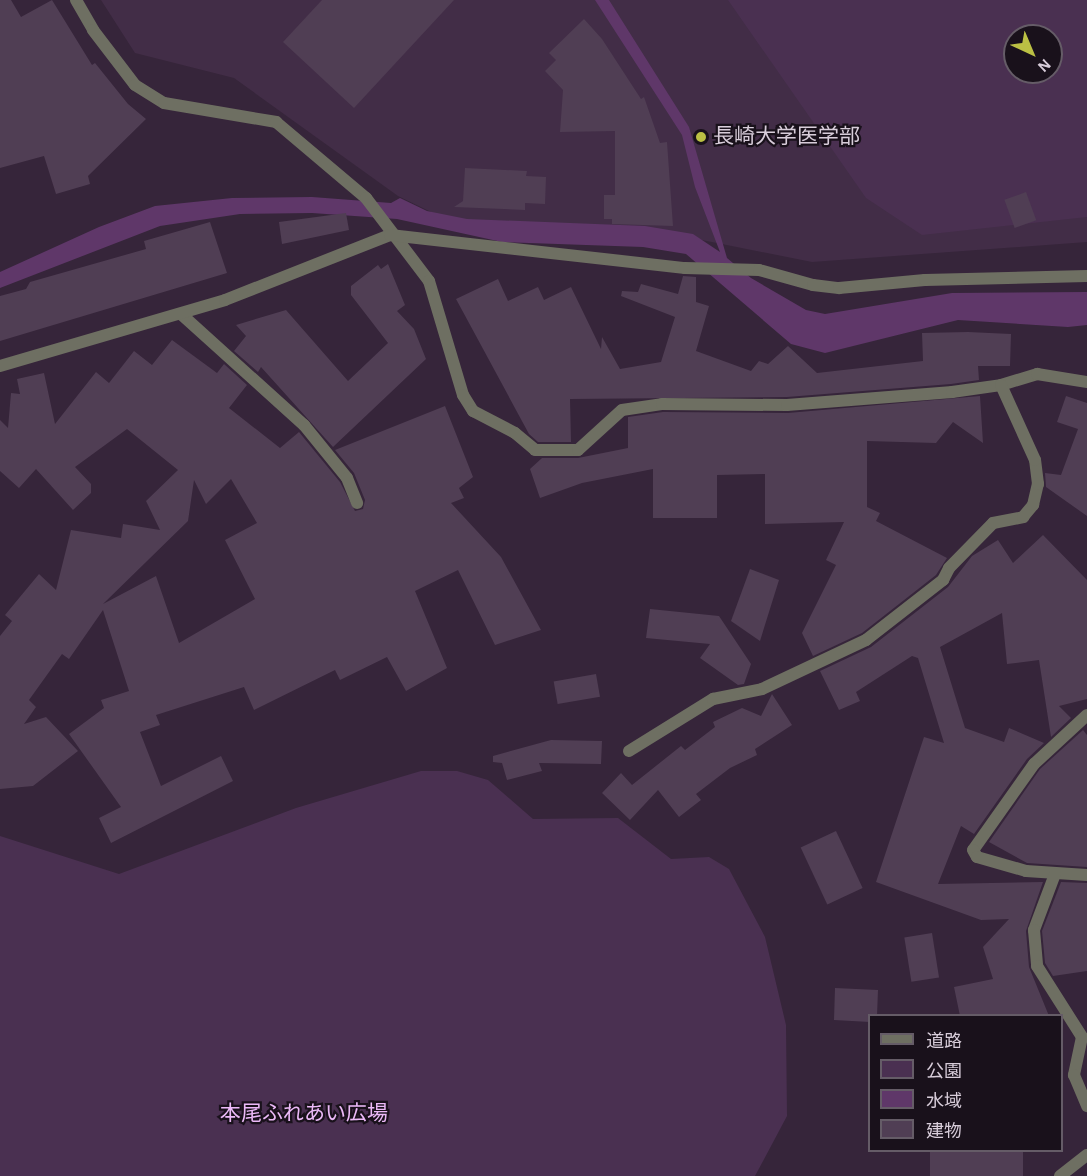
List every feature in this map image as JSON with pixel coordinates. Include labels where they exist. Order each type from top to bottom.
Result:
[{"type":"street","points":[[76,0],[93,30],[135,85],[164,103],[276,122],[366,198],[390,235],[429,281],[463,395],[473,411],[515,433],[534,450],[578,450],[622,410],[652,406],[788,405],[1001,385],[1037,374],[1087,382]]},
{"type":"street","points":[[0,366],[181,314],[283,280],[390,235],[685,268],[759,270],[813,285],[839,288],[925,280],[1087,276]]},
{"type":"street","points":[[181,314],[304,424],[347,478],[357,503]]},
{"type":"street","points":[[630,751],[713,699],[762,689],[866,640],[943,580],[963,552],[993,523],[1023,517],[1033,505],[1038,484],[1035,460],[1001,385]]},
{"type":"street","points":[[1087,715],[1034,764],[973,850],[977,857],[1026,871],[1087,875]]},
{"type":"street","points":[[1055,874],[1034,930],[1037,966],[1082,1037],[1074,1076],[1087,1106]]},
{"type":"street","points":[[1060,1176],[1087,1155]]},
{"type":"shaded area","name":"長崎大学医学部","points":[[101,0],[1087,0],[1087,242],[812,262],[677,235],[462,227],[398,196],[234,78],[135,53]]},
{"type":"green space","points":[[728,0],[1087,0],[1087,217],[922,235],[866,198]]},
{"type":"green space","name":"本尾ふれあい広場","points":[[421,771],[457,771],[488,780],[533,819],[618,818],[671,859],[709,857],[729,869],[765,937],[786,1025],[787,1116],[755,1176],[0,1176],[0,836],[119,874],[296,808]]},
{"type":"water","points":[[595,0],[609,0],[689,127],[727,258],[751,278],[806,310],[825,314],[952,293],[1087,292],[1087,325],[1068,327],[958,320],[825,353],[791,344],[686,254],[643,247],[502,242],[397,219],[312,213],[240,214],[160,226],[0,288],[0,272],[99,227],[155,206],[232,198],[312,197],[391,203],[400,198],[427,211],[467,219],[645,226],[693,234],[720,252],[695,187],[682,135]]},
{"type":"building","points":[[0,0],[11,0],[21,17],[52,0],[92,65],[95,63],[128,104],[146,119],[88,176],[90,184],[56,194],[44,156],[0,168]]},
{"type":"building","points":[[322,0],[454,0],[354,108],[283,42]]},
{"type":"building","points":[[584,19],[602,39],[641,99],[644,97],[660,143],[667,142],[673,226],[612,224],[612,219],[604,219],[604,195],[615,195],[615,131],[560,132],[563,90],[545,71],[556,60],[549,53]]},
{"type":"building","points":[[465,168],[527,171],[526,176],[546,177],[545,204],[525,203],[525,210],[454,207],[463,201]]},
{"type":"building","points":[[1026,192],[1036,220],[1015,228],[1004,200]]},
{"type":"building","points":[[346,213],[349,230],[282,244],[279,222]]},
{"type":"building","points":[[210,222],[227,273],[0,341],[0,296],[26,289],[30,282],[146,249],[144,241]]},
{"type":"building","points":[[388,264],[405,305],[397,311],[414,329],[426,359],[333,447],[261,367],[258,372],[234,351],[246,336],[236,325],[286,310],[348,381],[388,343],[351,295],[351,286],[378,265],[381,269]]},
{"type":"building","points":[[683,276],[696,277],[696,302],[709,306],[696,351],[751,371],[759,361],[768,364],[788,346],[817,373],[923,361],[922,333],[968,332],[1011,334],[1010,366],[978,366],[979,380],[951,384],[787,397],[570,399],[571,442],[538,442],[529,434],[456,299],[498,279],[508,301],[538,287],[544,300],[571,287],[601,349],[602,337],[620,369],[661,362],[675,317],[621,296],[622,291],[638,292],[641,284],[678,294]]},
{"type":"building","points":[[172,340],[217,373],[224,364],[247,385],[229,408],[280,448],[299,432],[340,482],[355,511],[363,509],[365,500],[354,473],[335,450],[445,406],[473,477],[459,488],[464,498],[451,503],[501,557],[541,630],[495,645],[458,570],[415,591],[447,668],[406,691],[387,657],[340,680],[335,670],[254,710],[244,687],[156,715],[160,725],[140,732],[161,786],[221,756],[233,781],[111,843],[99,818],[121,807],[69,734],[104,708],[101,700],[129,691],[103,610],[69,659],[62,654],[29,700],[36,707],[24,724],[46,717],[78,751],[33,786],[0,789],[0,636],[12,621],[5,615],[39,574],[56,590],[71,530],[121,538],[123,524],[160,530],[146,501],[178,470],[127,429],[75,467],[91,484],[91,493],[73,510],[36,469],[19,488],[0,471],[0,420],[8,428],[11,393],[20,394],[17,379],[44,373],[55,424],[96,372],[109,383],[134,351],[152,365]],"holes":[[[231,479],[257,523],[225,540],[255,599],[179,643],[156,576],[103,604],[188,521],[194,480],[206,504]]]},
{"type":"building","points":[[980,396],[983,443],[953,422],[936,443],[867,441],[867,507],[880,513],[876,521],[947,558],[936,575],[862,633],[813,656],[802,633],[836,565],[826,560],[844,522],[765,524],[765,474],[717,475],[717,518],[653,518],[653,469],[582,483],[540,498],[530,469],[542,458],[578,458],[628,448],[628,417],[663,412],[788,413]]},
{"type":"building","points":[[1066,396],[1087,403],[1087,516],[1046,487],[1045,473],[1061,475],[1078,429],[1057,422]]},
{"type":"building","points":[[1043,535],[1087,580],[1087,699],[1059,706],[1071,718],[1051,737],[1039,660],[1007,664],[1002,613],[940,647],[965,728],[1004,742],[1009,728],[1044,743],[1027,759],[974,834],[961,826],[938,884],[1043,882],[1026,931],[1029,967],[1048,1014],[960,1014],[954,987],[993,979],[983,947],[1009,919],[981,920],[876,882],[924,737],[944,743],[918,658],[912,656],[856,692],[860,701],[839,710],[820,671],[871,647],[948,587],[972,556],[998,540],[1013,563]]},
{"type":"building","points":[[750,569],[779,580],[760,641],[731,621]]},
{"type":"building","points":[[650,609],[719,616],[751,664],[744,684],[738,685],[700,658],[710,644],[646,638]]},
{"type":"building","points":[[596,674],[600,697],[558,704],[554,681]]},
{"type":"building","points":[[772,694],[792,725],[755,749],[757,755],[730,768],[696,794],[701,800],[679,817],[658,790],[630,820],[602,793],[621,773],[632,785],[681,746],[685,750],[715,727],[713,722],[742,708],[761,716]]},
{"type":"building","points":[[1083,730],[1087,735],[1087,867],[1027,863],[989,842],[1040,769]]},
{"type":"building","points":[[551,740],[602,741],[601,764],[539,763],[542,771],[507,780],[502,763],[493,762],[493,756]]},
{"type":"building","points":[[836,831],[863,888],[827,905],[801,847]]},
{"type":"building","points":[[1061,882],[1087,883],[1087,971],[1053,976],[1045,963],[1042,931]]},
{"type":"building","points":[[932,933],[939,977],[911,982],[904,937]]},
{"type":"building","points":[[835,988],[878,990],[877,1014],[868,1014],[868,1022],[834,1020]]},
{"type":"building","points":[[930,1152],[1023,1152],[1023,1176],[930,1176]]},
{"type":"place","name":"長崎大学医学部","points":[[701,137]]}]
